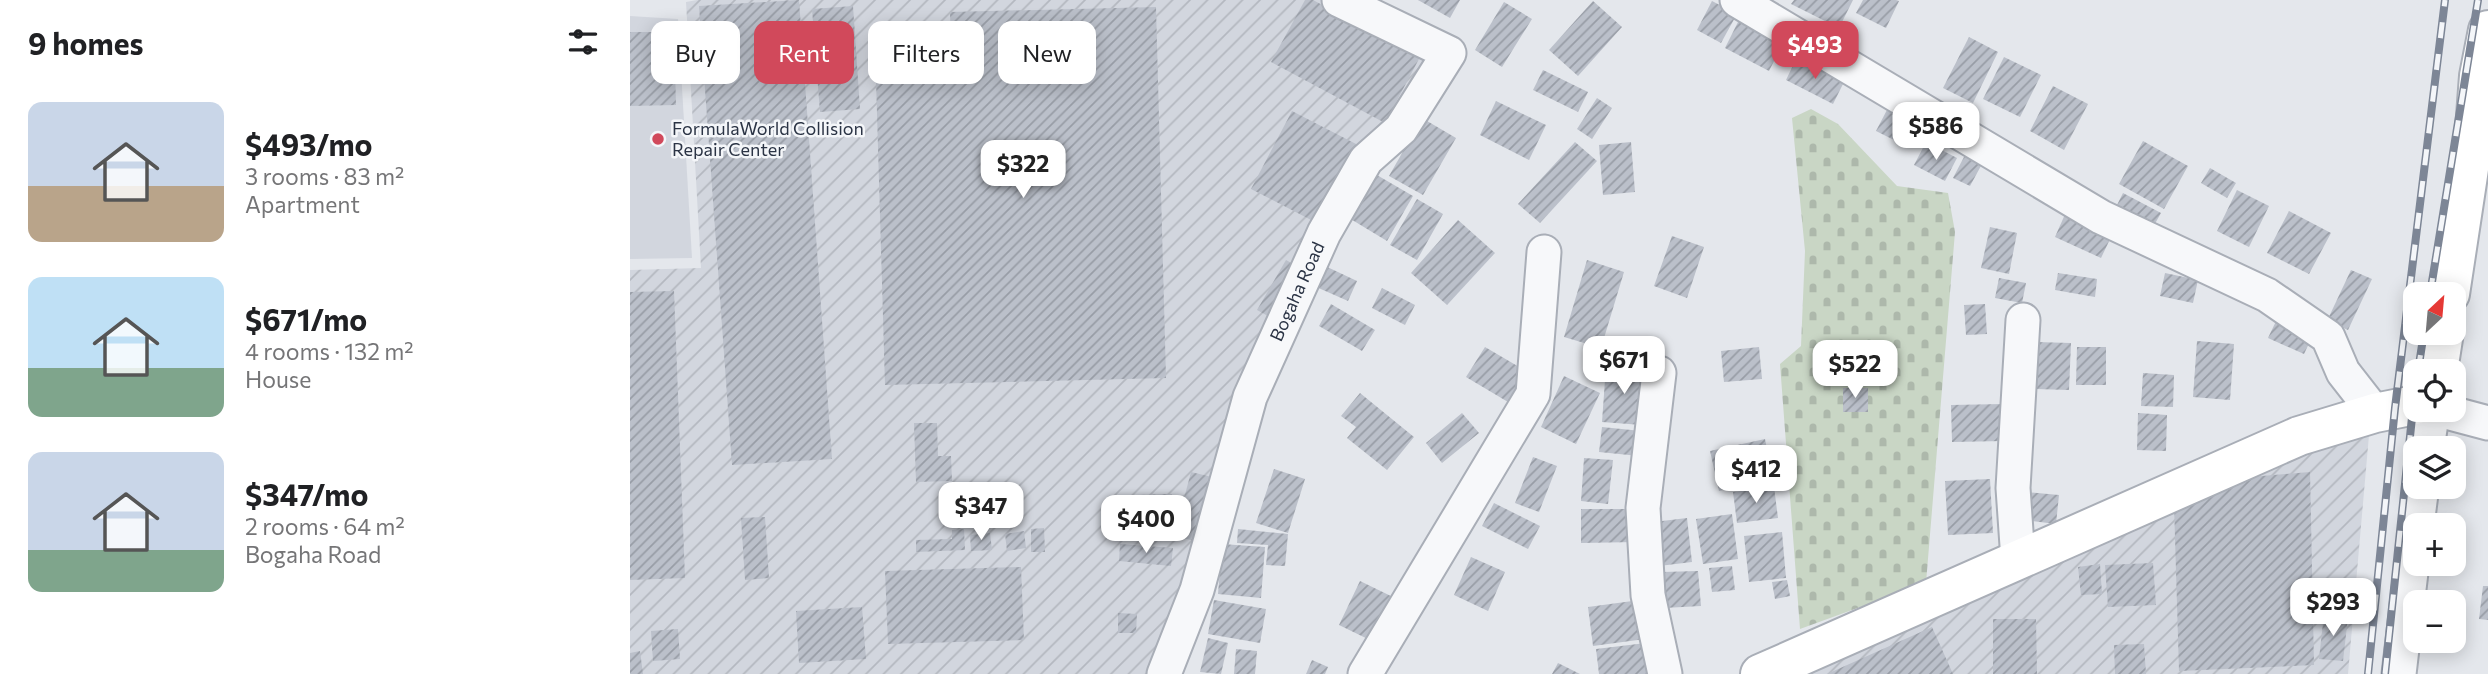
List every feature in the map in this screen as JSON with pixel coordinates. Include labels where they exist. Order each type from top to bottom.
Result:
[{"type":"street","name":"Bogaha Road","points":[[1164,674],[1197,590],[1250,397],[1324,233],[1366,160],[1401,129],[1449,53],[1339,0]]},
{"type":"street","points":[[1737,0],[2101,217],[2267,295],[2328,337],[2343,372],[2375,413]]},
{"type":"street","points":[[2452,282],[2475,129],[2479,76],[2488,30]]},
{"type":"street","points":[[1366,674],[1533,394],[1544,253]]},
{"type":"street","points":[[2018,560],[2013,488],[2023,320]]},
{"type":"street","points":[[1659,373],[1643,508],[1648,595],[1665,674]]},
{"type":"street","points":[[1760,674],[2299,436],[2403,407]]},
{"type":"street","points":[[2466,417],[2488,423]]},
{"type":"street","points":[[2399,674],[2411,576]]},
{"type":"shaded area","points":[[1323,0],[1436,59],[1305,280],[1176,674],[630,674],[630,270],[701,268],[691,84],[740,84],[740,21],[687,21],[686,2]]},
{"type":"shaded area","name":"FormulaWorld Collision Repair Center","points":[[630,16],[678,19],[651,21],[651,84],[682,84],[692,258],[630,259]]},
{"type":"shaded area","points":[[2369,435],[2348,674],[1806,674],[2324,437]]},
{"type":"green space","points":[[1811,109],[1838,124],[1897,186],[1948,193],[1955,232],[1926,583],[1800,629],[1780,364],[1801,346],[1805,251],[1792,118]]},
{"type":"building","points":[[799,0],[801,21],[754,21],[754,84],[805,84],[832,459],[732,465],[705,84],[740,84],[740,21],[700,21],[699,6]]},
{"type":"building","points":[[1305,0],[1313,0],[1420,57],[1385,123],[1271,62]]},
{"type":"building","points":[[1418,0],[1460,0],[1450,18]]},
{"type":"building","points":[[1794,0],[1853,0],[1839,28],[1791,4]]},
{"type":"building","points":[[1863,0],[1899,1],[1886,28],[1856,13]]},
{"type":"building","points":[[1593,1],[1622,27],[1578,76],[1549,50]]},
{"type":"building","points":[[1712,1],[1737,14],[1721,43],[1697,30]]},
{"type":"building","points":[[1504,2],[1532,19],[1502,67],[1475,50]]},
{"type":"building","points":[[853,6],[860,109],[820,112],[818,84],[854,84],[854,21],[813,21],[812,9]]},
{"type":"building","points":[[1156,7],[1166,378],[885,385],[876,84],[984,84],[984,21],[950,21],[950,12]]},
{"type":"building","points":[[1739,20],[1783,43],[1769,71],[1725,48]]},
{"type":"building","points":[[630,32],[651,32],[651,84],[675,84],[676,105],[630,106]]},
{"type":"building","points":[[1969,37],[1998,52],[1973,103],[1943,88]]},
{"type":"building","points":[[1797,57],[1844,82],[1833,104],[1786,80]]},
{"type":"building","points":[[2004,57],[2041,75],[2020,117],[1983,99]]},
{"type":"building","points":[[1543,70],[1588,92],[1578,112],[1533,90]]},
{"type":"building","points":[[2053,86],[2088,104],[2064,150],[2030,131]]},
{"type":"building","points":[[1597,98],[1612,108],[1592,139],[1577,129]]},
{"type":"building","points":[[1496,101],[1546,125],[1529,160],[1480,135]]},
{"type":"building","points":[[1888,108],[1921,125],[1910,148],[1876,131]]},
{"type":"building","points":[[1292,111],[1356,144],[1315,222],[1251,189]]},
{"type":"building","points":[[1422,118],[1456,138],[1423,195],[1389,176]]},
{"type":"building","points":[[2143,141],[2188,166],[2164,209],[2119,184]]},
{"type":"building","points":[[1575,142],[1597,161],[1540,223],[1518,204]]},
{"type":"building","points":[[1631,142],[1635,192],[1603,195],[1599,145]]},
{"type":"building","points":[[1926,142],[1957,158],[1945,181],[1914,165]]},
{"type":"building","points":[[1965,155],[1982,164],[1970,186],[1953,178]]},
{"type":"building","points":[[2210,168],[2236,183],[2227,198],[2201,183]]},
{"type":"building","points":[[1370,171],[1413,196],[1387,241],[1344,215]]},
{"type":"building","points":[[2237,190],[2269,206],[2249,247],[2217,231]]},
{"type":"building","points":[[2123,193],[2161,213],[2152,229],[2115,209]]},
{"type":"building","points":[[1417,199],[1443,214],[1417,260],[1390,245]]},
{"type":"building","points":[[2289,211],[2331,233],[2309,274],[2267,253]]},
{"type":"building","points":[[2066,212],[2113,233],[2101,258],[2055,237]]},
{"type":"building","points":[[1458,220],[1495,253],[1447,305],[1411,273]]},
{"type":"building","points":[[1990,227],[2017,233],[2009,274],[1981,268]]},
{"type":"building","points":[[1672,236],[1704,247],[1687,298],[1654,286]]},
{"type":"building","points":[[1286,260],[1306,271],[1277,321],[1257,310]]},
{"type":"building","points":[[1587,260],[1624,272],[1601,348],[1564,337]]},
{"type":"building","points":[[1323,265],[1357,281],[1348,301],[1314,286]]},
{"type":"building","points":[[2351,270],[2372,279],[2348,330],[2327,321]]},
{"type":"building","points":[[2058,273],[2097,279],[2095,297],[2055,290]]},
{"type":"building","points":[[2165,273],[2198,280],[2193,303],[2160,296]]},
{"type":"building","points":[[1999,278],[2026,283],[2022,303],[1995,298]]},
{"type":"building","points":[[1382,288],[1415,305],[1405,325],[1372,308]]},
{"type":"building","points":[[674,291],[685,578],[630,580],[630,292]]},
{"type":"building","points":[[1331,304],[1375,330],[1362,351],[1319,326]]},
{"type":"building","points":[[1985,304],[1987,334],[1966,335],[1964,305]]},
{"type":"building","points":[[2278,317],[2314,333],[2304,354],[2268,338]]},
{"type":"building","points":[[2197,341],[2234,344],[2230,400],[2193,397]]},
{"type":"building","points":[[2036,342],[2071,343],[2069,390],[2035,389]]},
{"type":"building","points":[[1485,347],[1526,371],[1508,402],[1466,377]]},
{"type":"building","points":[[1759,347],[1762,379],[1724,382],[1721,351]]},
{"type":"building","points":[[2077,347],[2106,347],[2106,385],[2076,385]]},
{"type":"building","points":[[1606,366],[1646,369],[1642,425],[1602,422]]},
{"type":"building","points":[[2143,373],[2174,375],[2173,407],[2141,406]]},
{"type":"building","points":[[1564,376],[1600,393],[1576,444],[1541,427]]},
{"type":"building","points":[[1843,388],[1868,388],[1868,412],[1843,412]]},
{"type":"building","points":[[1360,393],[1414,437],[1387,470],[1347,438],[1356,427],[1341,416]]},
{"type":"building","points":[[2003,404],[2004,441],[1952,442],[1951,405]]},
{"type":"building","points":[[1462,413],[1479,433],[1442,463],[1426,443]]},
{"type":"building","points":[[2138,413],[2167,415],[2166,451],[2137,450]]},
{"type":"building","points":[[914,423],[937,423],[938,456],[951,456],[952,481],[916,482]]},
{"type":"building","points":[[1602,427],[1641,431],[1639,456],[1599,452]]},
{"type":"building","points":[[1765,439],[1773,479],[1719,491],[1710,451]]},
{"type":"building","points":[[1533,457],[1557,466],[1539,512],[1515,503]]},
{"type":"building","points":[[1584,458],[1613,460],[1608,504],[1581,501]]},
{"type":"building","points":[[1274,469],[1305,479],[1288,533],[1256,523]]},
{"type":"building","points":[[1191,472],[1212,477],[1195,541],[1174,536]]},
{"type":"building","points":[[2310,472],[2314,665],[2179,671],[2174,504],[2216,480]]},
{"type":"building","points":[[1990,479],[1993,533],[1948,535],[1945,481]]},
{"type":"building","points":[[1774,487],[1778,518],[1737,523],[1733,492]]},
{"type":"building","points":[[2025,492],[2059,495],[2056,524],[2023,520]]},
{"type":"building","points":[[1172,494],[1173,521],[1138,522],[1137,495]]},
{"type":"building","points":[[1494,503],[1540,526],[1528,549],[1482,526]]},
{"type":"building","points":[[1581,509],[1636,509],[1637,542],[1581,543]]},
{"type":"building","points":[[1732,514],[1738,559],[1703,564],[1696,519]]},
{"type":"building","points":[[765,517],[769,578],[745,580],[741,518]]},
{"type":"building","points":[[1687,518],[1692,562],[1659,566],[1654,522]]},
{"type":"building","points":[[1044,528],[1045,552],[1031,552],[1031,529]]},
{"type":"building","points":[[964,529],[965,550],[916,552],[916,540],[952,539],[952,530]]},
{"type":"building","points":[[1238,529],[1288,534],[1285,566],[1266,565],[1268,545],[1237,543]]},
{"type":"building","points":[[1024,531],[1026,548],[1007,551],[1005,534]]},
{"type":"building","points":[[1782,532],[1786,578],[1749,582],[1744,536]]},
{"type":"building","points":[[990,533],[992,550],[971,551],[970,535]]},
{"type":"building","points":[[1120,544],[1173,548],[1171,566],[1119,561]]},
{"type":"building","points":[[1222,544],[1265,547],[1261,598],[1218,594]]},
{"type":"building","points":[[1471,557],[1505,572],[1488,611],[1454,595]]},
{"type":"building","points":[[2153,563],[2156,605],[2108,607],[2105,565]]},
{"type":"building","points":[[2100,564],[2102,594],[2081,595],[2078,567]]},
{"type":"building","points":[[1732,566],[1735,590],[1712,592],[1709,568]]},
{"type":"building","points":[[1021,567],[1024,640],[888,644],[885,571]]},
{"type":"building","points":[[1698,571],[1701,606],[1664,608],[1662,572]]},
{"type":"building","points":[[1787,580],[1790,596],[1775,599],[1772,582]]},
{"type":"building","points":[[1360,581],[1397,599],[1376,643],[1339,625]]},
{"type":"building","points":[[2483,586],[2488,586],[2488,620],[2479,619]]},
{"type":"building","points":[[1214,600],[1266,609],[1260,643],[1208,634]]},
{"type":"building","points":[[1640,600],[1645,639],[1593,646],[1588,607]]},
{"type":"building","points":[[862,607],[866,659],[799,663],[796,611]]},
{"type":"building","points":[[1118,613],[1137,614],[1136,633],[1118,633]]},
{"type":"building","points":[[2324,614],[2348,617],[2343,661],[2319,659]]},
{"type":"building","points":[[1993,619],[2036,619],[2037,674],[1993,674]]},
{"type":"building","points":[[1932,627],[1953,674],[1827,674]]},
{"type":"building","points":[[678,629],[680,659],[653,661],[651,631]]},
{"type":"building","points":[[1208,638],[1228,643],[1221,674],[1200,672]]},
{"type":"building","points":[[1646,643],[1650,674],[1599,674],[1596,649]]},
{"type":"building","points":[[2144,644],[2146,674],[2115,674],[2114,645]]},
{"type":"building","points":[[1236,649],[1257,651],[1255,674],[1234,674]]},
{"type":"building","points":[[640,651],[643,674],[630,674],[630,653]]},
{"type":"building","points":[[1312,660],[1328,667],[1325,674],[1306,674]]},
{"type":"building","points":[[1558,663],[1580,674],[1552,674]]},
{"type":"railway","points":[[2368,674],[2395,408],[2445,0]]},
{"type":"railway","points":[[2432,282],[2478,0]]},
{"type":"railway","points":[[2420,359],[2422,345]]},
{"type":"railway","points":[[2385,674],[2412,422]]},
{"type":"place","name":"FormulaWorld Collision Repair Center","points":[[658,139]]}]
